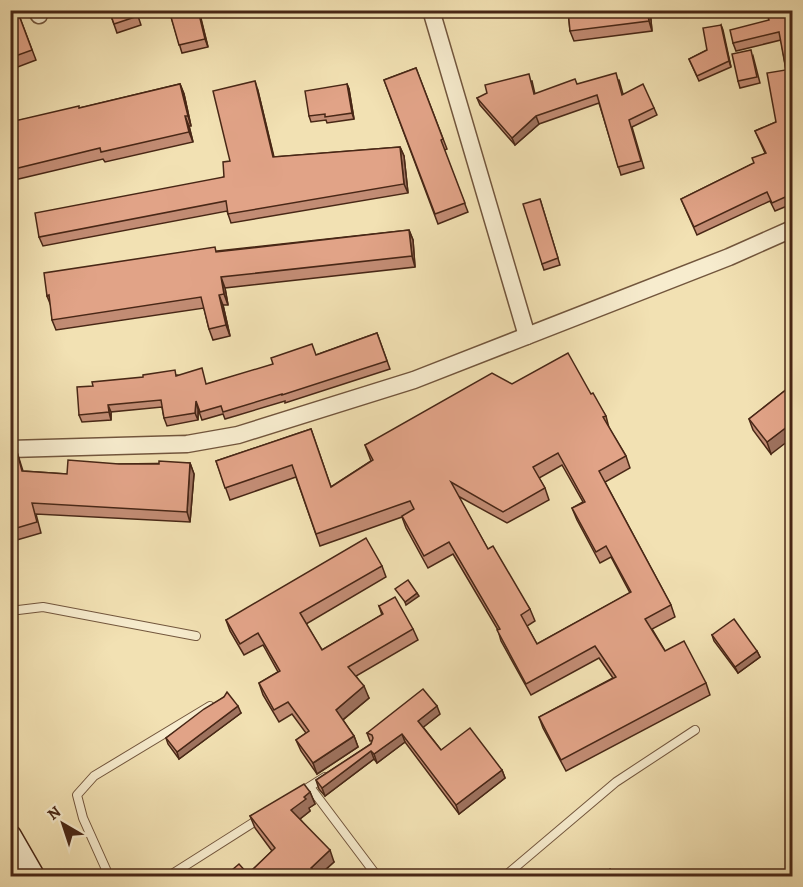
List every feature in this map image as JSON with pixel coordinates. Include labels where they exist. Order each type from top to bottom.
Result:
[{"type":"main road","points":[[10,836],[33,876]]},
{"type":"street","points":[[431,10],[527,336]]},
{"type":"street","points":[[10,449],[187,444],[238,435],[414,380],[729,257],[792,228]]},
{"type":"lane","points":[[10,610],[43,608],[196,636]]},
{"type":"lane","points":[[109,876],[83,818],[77,795],[94,776],[213,704]]},
{"type":"lane","points":[[505,876],[616,782],[695,730]]},
{"type":"lane","points":[[290,799],[330,773]]},
{"type":"lane","points":[[310,787],[377,876]]},
{"type":"lane","points":[[169,876],[271,811]]},
{"type":"building","points":[[10,10],[17,10],[32,50],[10,58]]},
{"type":"building","points":[[109,10],[136,10],[138,16],[114,24]]},
{"type":"building","points":[[169,10],[198,10],[205,39],[179,45]]},
{"type":"building","points":[[568,10],[647,10],[649,21],[570,31]]},
{"type":"building","points":[[766,10],[792,10],[792,194],[772,203],[767,192],[694,227],[681,199],[754,163],[752,158],[766,153],[755,131],[776,122],[767,73],[786,70],[779,32],[733,43],[730,30],[769,20]]},
{"type":"building","points":[[721,25],[729,61],[697,76],[689,59],[707,50],[703,28]]},
{"type":"building","points":[[751,50],[757,77],[738,81],[732,54]]},
{"type":"building","points":[[416,68],[465,203],[435,214],[384,80]]},
{"type":"building","points":[[616,73],[622,95],[643,84],[654,108],[629,120],[641,161],[618,167],[597,95],[536,116],[512,138],[477,98],[487,93],[485,85],[529,74],[534,94],[575,79],[577,84]]},
{"type":"building","points":[[255,81],[273,157],[400,147],[404,184],[228,214],[226,201],[39,237],[35,213],[224,177],[223,162],[230,161],[213,91]]},
{"type":"building","points":[[180,84],[188,116],[185,116],[189,132],[101,152],[100,148],[10,170],[10,122]]},
{"type":"building","points":[[347,84],[352,113],[325,117],[325,114],[309,116],[305,91]]},
{"type":"building","points":[[540,199],[558,258],[542,264],[523,204]]},
{"type":"building","points":[[409,230],[412,256],[221,277],[224,294],[219,295],[226,325],[209,329],[201,297],[52,320],[44,273],[215,247],[216,252]]},
{"type":"building","points":[[377,333],[387,361],[223,412],[221,406],[200,412],[196,401],[195,413],[164,418],[161,400],[108,405],[109,412],[79,415],[77,387],[93,386],[92,382],[143,377],[143,375],[175,370],[176,376],[202,368],[206,384],[273,364],[271,358],[312,344],[316,355]]},
{"type":"building","points":[[568,353],[606,416],[603,417],[626,456],[599,471],[671,605],[645,619],[665,651],[684,641],[706,683],[561,760],[539,717],[616,677],[595,646],[526,684],[497,630],[500,629],[449,542],[424,556],[402,516],[414,509],[410,501],[316,534],[292,465],[225,488],[216,461],[311,429],[331,487],[373,460],[365,445],[492,373],[512,384]],"holes":[[[558,453],[585,502],[572,508],[596,552],[606,546],[631,592],[537,644],[521,615],[530,609],[493,546],[488,549],[451,482],[503,512],[545,488],[533,467]]]},
{"type":"building","points":[[792,385],[792,423],[767,442],[749,419]]},
{"type":"building","points":[[17,452],[22,471],[67,474],[68,460],[119,464],[159,464],[159,461],[190,463],[187,512],[32,503],[37,522],[10,530],[10,454]]},
{"type":"building","points":[[366,538],[382,566],[300,613],[322,650],[383,614],[379,606],[395,597],[413,629],[348,667],[364,686],[336,710],[354,736],[313,763],[296,740],[309,731],[288,702],[274,710],[259,683],[280,671],[258,633],[240,644],[226,620]]},
{"type":"building","points":[[408,580],[417,593],[405,602],[395,589]]},
{"type":"building","points":[[734,619],[757,651],[735,667],[712,635]]},
{"type":"building","points":[[423,689],[437,706],[418,721],[441,750],[470,728],[502,770],[456,805],[402,734],[374,754],[371,751],[322,788],[316,780],[371,744],[372,735],[367,733]]},
{"type":"building","points":[[227,692],[238,706],[177,752],[166,738],[224,697]]},
{"type":"building","points":[[304,784],[310,792],[304,797],[306,799],[291,810],[330,850],[311,868],[319,876],[225,876],[239,864],[248,874],[275,848],[250,816]]},
{"type":"building","points":[[610,869],[616,876],[602,876]]}]
